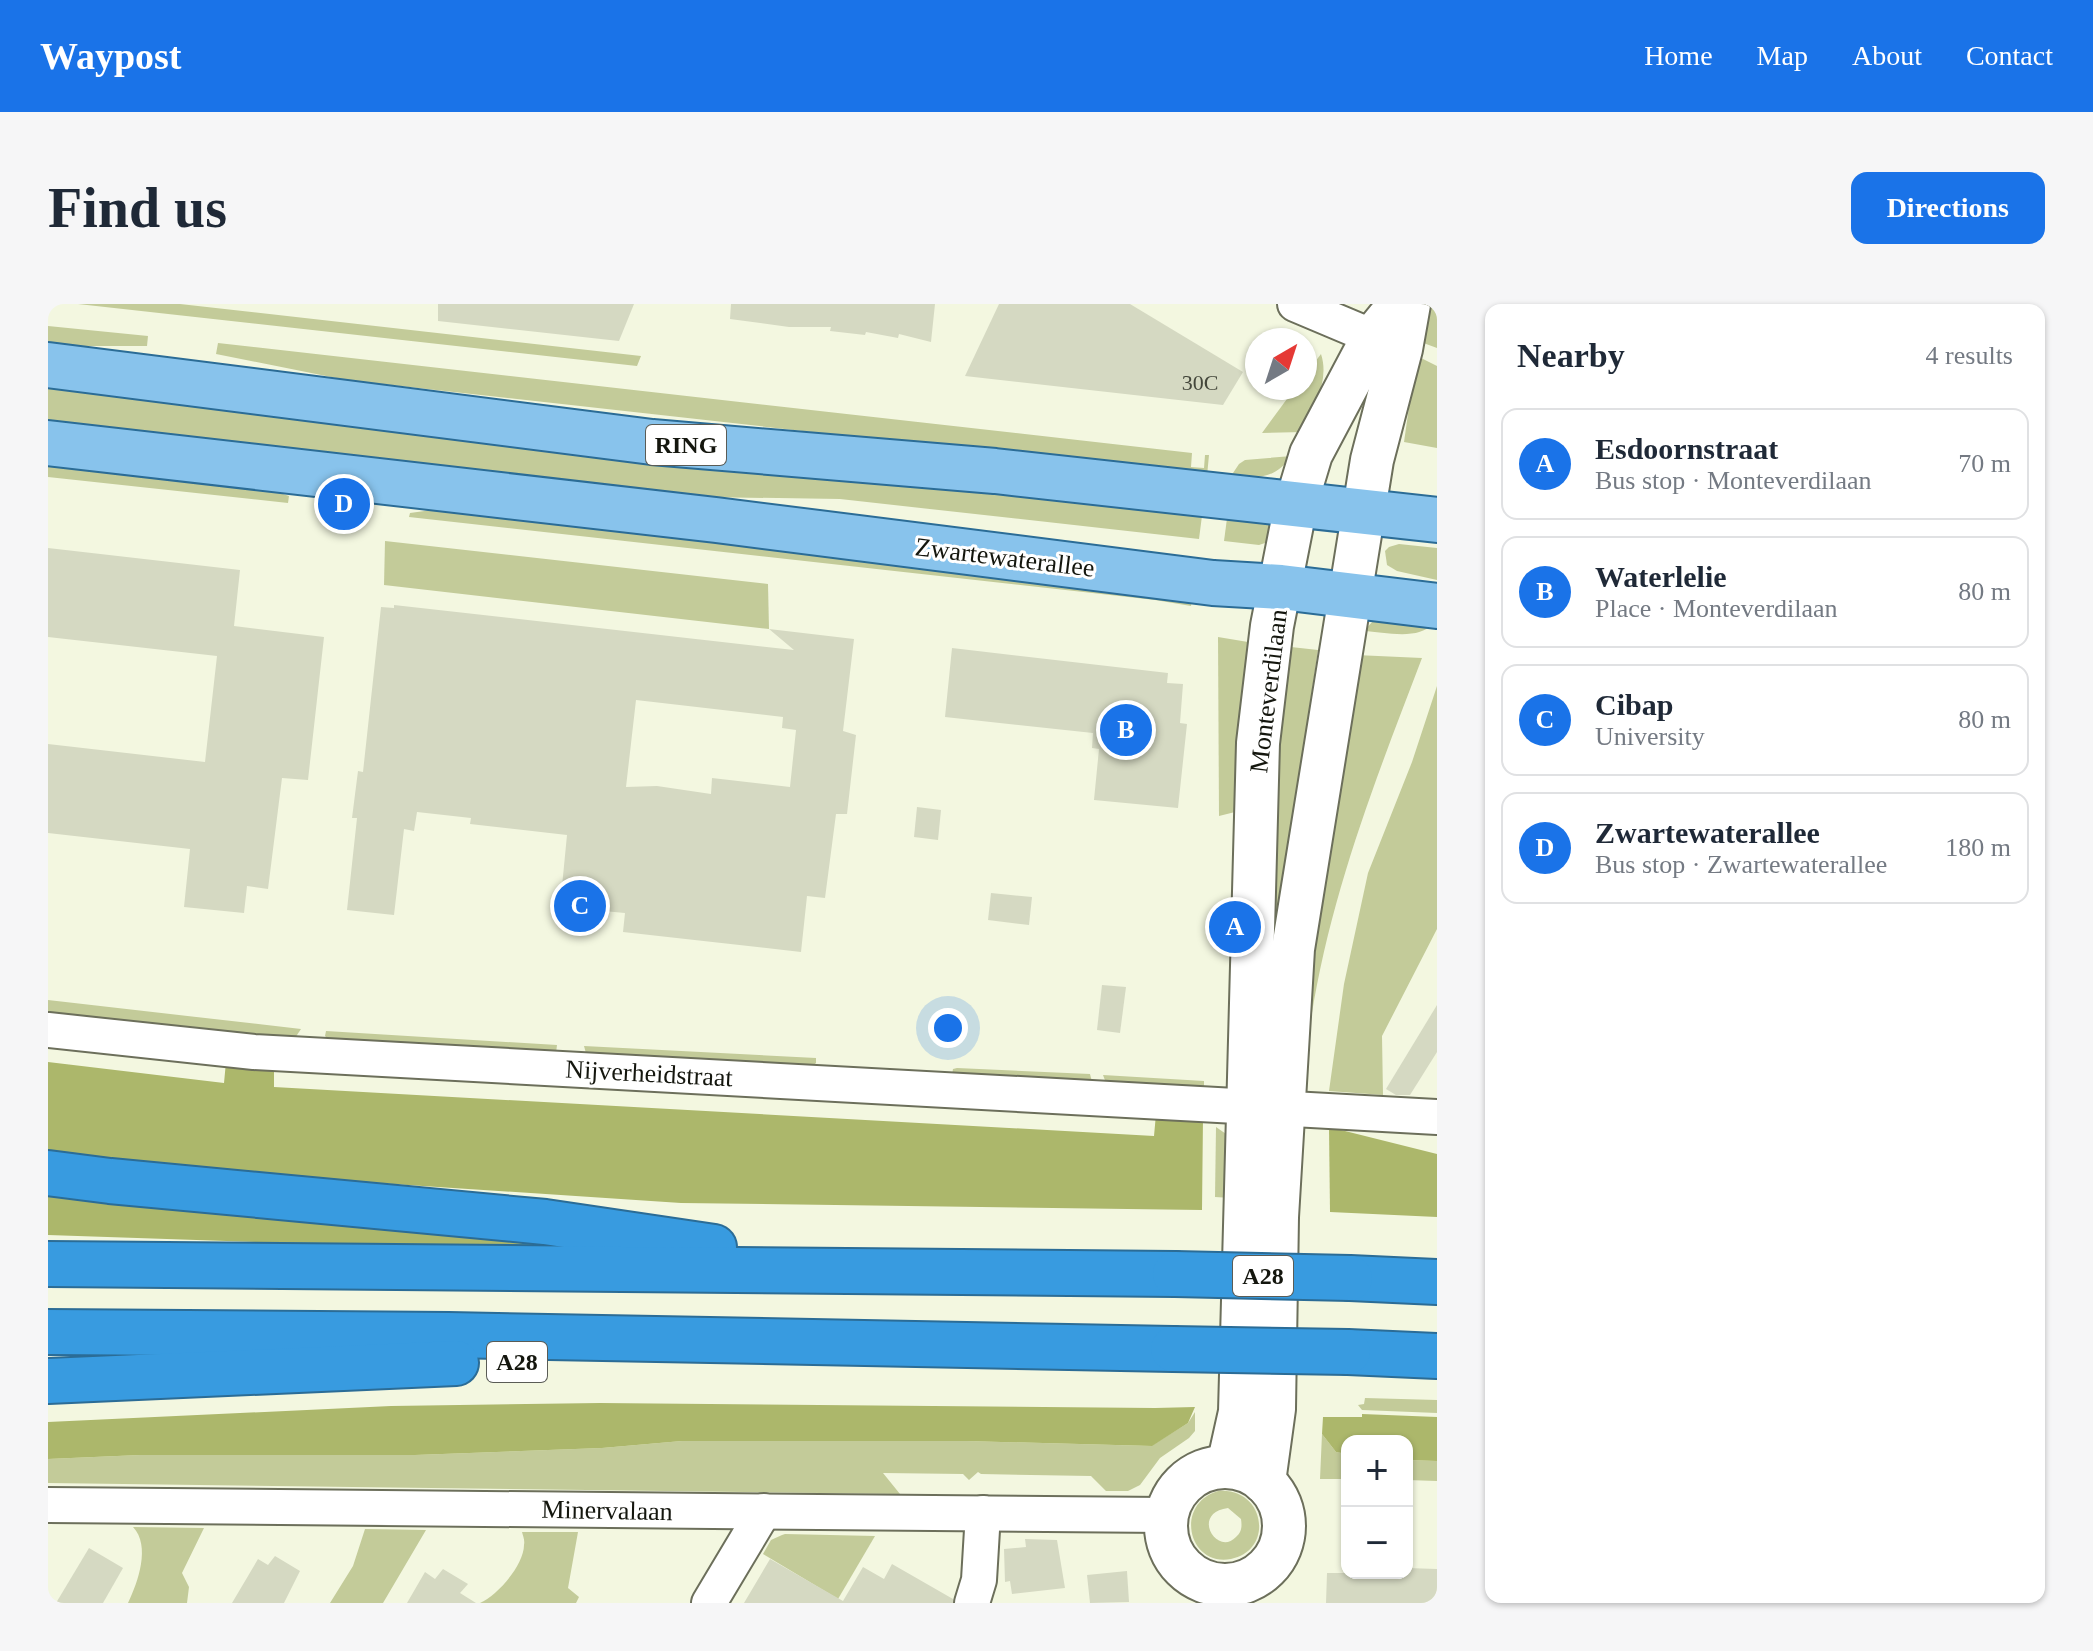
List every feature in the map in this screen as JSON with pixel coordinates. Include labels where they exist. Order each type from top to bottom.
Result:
[{"type":"highway","name":"A28","points":[[48,1173],[545,1222],[886,1273]]},
{"type":"highway","name":"A28","points":[[48,1264],[1175,1274],[1437,1282]]},
{"type":"highway","name":"A28","points":[[48,1332],[449,1335],[1437,1356]]},
{"type":"highway","name":"A28","points":[[48,1381],[480,1362],[803,1368],[985,1347]]},
{"type":"main road","name":"RING","points":[[48,365],[652,442],[995,471],[1437,520]]},
{"type":"main road","name":"Zwartewaterallee","points":[[48,443],[716,520],[1213,583],[1281,587],[1437,606]]},
{"type":"street","points":[[1295,304],[1387,343]]},
{"type":"street","name":"Monteverdilaan","points":[[1266,1108],[1365,513],[1387,343],[1400,304]]},
{"type":"street","name":"Monteverdilaan","points":[[1246,1474],[1274,1409],[1258,743],[1272,626],[1296,504],[1311,454],[1387,343],[1409,304]]},
{"type":"street","name":"Nijverheidstraat","points":[[48,1030],[254,1052],[1266,1108]]},
{"type":"street","points":[[1266,1108],[1437,1117]]},
{"type":"street","points":[[1207,1469],[1246,1474],[1277,1497],[1283,1515],[1284,1534],[1277,1553],[1258,1575],[1219,1594],[1182,1567],[1166,1537],[1166,1515],[1174,1495],[1188,1479],[1207,1469]]},
{"type":"street","name":"Minervalaan","points":[[48,1505],[1166,1515]]},
{"type":"street","points":[[709,1603],[764,1511]]},
{"type":"street","points":[[972,1603],[979,1580],[983,1513]]},
{"type":"green space","points":[[78,304],[180,304],[641,356],[637,366]]},
{"type":"green space","points":[[1424,304],[1437,304],[1437,348],[1418,341]]},
{"type":"green space","points":[[48,326],[148,336],[147,346],[48,346]]},
{"type":"green space","points":[[218,343],[1192,453],[1191,467],[1204,468],[1205,455],[1209,455],[1207,476],[346,380],[216,354]]},
{"type":"green space","points":[[1321,354],[1323,374],[1317,398],[1317,359]]},
{"type":"green space","points":[[1416,358],[1437,366],[1437,448],[1404,442]]},
{"type":"green space","points":[[48,379],[1203,508],[1199,539],[840,499],[704,497],[48,425]]},
{"type":"green space","points":[[1286,400],[1316,400],[1303,432],[1262,433]]},
{"type":"green space","points":[[48,456],[228,476],[289,496],[288,503],[48,477]]},
{"type":"green space","points":[[1292,456],[1278,470],[1265,476],[1231,476],[1245,460]]},
{"type":"green space","points":[[475,504],[1193,594],[1191,606],[409,517],[410,513]]},
{"type":"green space","points":[[1228,511],[1267,522],[1271,526],[1268,542],[1259,545],[1224,541]]},
{"type":"green space","points":[[385,541],[768,584],[769,629],[384,585]]},
{"type":"green space","points":[[1399,544],[1437,548],[1437,580],[1397,571],[1387,565],[1385,551]]},
{"type":"green space","points":[[1388,612],[1433,623],[1427,629],[1411,634],[1364,631]]},
{"type":"green space","points":[[1218,637],[1254,643],[1235,812],[1219,816]]},
{"type":"green space","points":[[1282,646],[1318,650],[1264,1011]]},
{"type":"green space","points":[[1356,655],[1422,658],[1370,798],[1339,893],[1316,990],[1308,1040],[1300,951]]},
{"type":"green space","points":[[1437,686],[1437,929],[1382,1036],[1383,1095],[1329,1091],[1344,984],[1368,873],[1412,762]]},
{"type":"green space","points":[[48,1000],[301,1029],[295,1038],[48,1021]]},
{"type":"green space","points":[[326,1031],[557,1045],[556,1053],[336,1046],[325,1036]]},
{"type":"green space","points":[[584,1046],[816,1058],[816,1063],[807,1071],[587,1057]]},
{"type":"green space","points":[[48,1062],[224,1083],[226,1062],[274,1066],[274,1087],[1154,1136],[1156,1114],[1203,1117],[1202,1210],[681,1203],[286,1177],[48,1153]]},
{"type":"green space","points":[[953,1069],[1090,1074],[1092,1082],[952,1075]]},
{"type":"green space","points":[[1103,1075],[1204,1081],[1204,1093],[1106,1083]]},
{"type":"green space","points":[[1216,1127],[1229,1136],[1231,1198],[1215,1197]]},
{"type":"green space","points":[[1329,1127],[1437,1154],[1437,1217],[1330,1212]]},
{"type":"green space","points":[[48,1189],[551,1233],[552,1252],[48,1235]]},
{"type":"green space","points":[[1365,1398],[1437,1400],[1437,1413],[1362,1410],[1358,1405],[1364,1404]]},
{"type":"green space","points":[[600,1403],[1195,1407],[1188,1423],[1152,1446],[967,1441],[682,1441],[602,1448],[415,1455],[140,1455],[48,1459],[48,1422],[391,1406]]},
{"type":"green space","points":[[1195,1412],[1195,1431],[1160,1458],[1140,1485],[1128,1491],[1106,1491],[1091,1476],[978,1472],[969,1480],[963,1474],[883,1473],[900,1494],[48,1483],[48,1459],[140,1455],[415,1455],[602,1448],[682,1441],[967,1441],[1151,1446],[1188,1423]]},
{"type":"green space","points":[[1362,1414],[1437,1417],[1437,1461],[1413,1460],[1413,1435],[1341,1435],[1341,1453],[1336,1452],[1322,1434],[1323,1417],[1362,1417]]},
{"type":"green space","points":[[1322,1434],[1336,1452],[1341,1453],[1341,1479],[1320,1479]]},
{"type":"green space","points":[[1413,1460],[1437,1461],[1437,1481],[1413,1480]]},
{"type":"green space","points":[[1218,1491],[1234,1492],[1254,1508],[1259,1520],[1259,1532],[1254,1544],[1245,1553],[1231,1559],[1216,1559],[1205,1554],[1196,1544],[1191,1520],[1195,1508],[1204,1498]],"holes":[[[1228,1508],[1241,1519],[1239,1533],[1229,1542],[1221,1542],[1211,1532],[1211,1517],[1217,1512]]]},
{"type":"green space","points":[[133,1527],[204,1528],[182,1573],[189,1587],[187,1603],[128,1603],[139,1575],[142,1554]]},
{"type":"green space","points":[[365,1529],[426,1530],[383,1603],[330,1603],[353,1566]]},
{"type":"green space","points":[[522,1532],[578,1532],[568,1588],[579,1597],[576,1603],[480,1603],[501,1587],[520,1562],[524,1541]]},
{"type":"green space","points":[[785,1534],[875,1536],[838,1599],[763,1554],[771,1540]]},
{"type":"building","points":[[438,304],[634,304],[619,341],[438,321]]},
{"type":"building","points":[[731,304],[935,304],[931,342],[899,334],[898,338],[866,332],[865,335],[830,331],[831,327],[789,327],[730,319]]},
{"type":"building","points":[[999,304],[1130,304],[1243,372],[1223,405],[965,376]]},
{"type":"building","points":[[48,548],[240,570],[234,626],[324,637],[308,780],[282,778],[268,889],[247,886],[244,913],[184,907],[190,849],[48,833],[48,744],[205,762],[217,656],[48,637]]},
{"type":"building","points":[[394,605],[794,650],[769,629],[854,639],[843,731],[856,735],[847,814],[836,814],[825,898],[807,896],[801,952],[623,932],[625,913],[560,907],[567,835],[470,824],[471,818],[417,812],[414,831],[404,829],[394,915],[347,910],[357,818],[352,818],[358,771],[363,772],[381,607],[394,608]],"holes":[[[636,700],[783,717],[782,728],[796,730],[790,787],[712,778],[711,794],[657,786],[626,787]]]},
{"type":"building","points":[[952,648],[1168,673],[1167,683],[1183,684],[1180,723],[1187,724],[1178,808],[1094,800],[1099,749],[1092,748],[1093,733],[945,717]]},
{"type":"building","points":[[917,807],[941,810],[938,840],[914,837]]},
{"type":"building","points":[[991,893],[1032,897],[1029,925],[988,920]]},
{"type":"building","points":[[1102,985],[1126,987],[1120,1033],[1097,1030]]},
{"type":"building","points":[[1437,1005],[1437,1052],[1410,1095],[1396,1095],[1386,1089]]},
{"type":"building","points":[[1025,1539],[1057,1540],[1065,1588],[1012,1594],[1010,1581],[1005,1582],[1004,1549],[1026,1547]]},
{"type":"building","points":[[89,1548],[123,1568],[103,1603],[56,1603]]},
{"type":"building","points":[[275,1556],[300,1571],[284,1603],[232,1603],[258,1559],[268,1565]]},
{"type":"building","points":[[770,1559],[843,1601],[863,1567],[884,1579],[892,1564],[953,1599],[953,1603],[744,1603]]},
{"type":"building","points":[[1413,1568],[1437,1569],[1437,1603],[1326,1603],[1327,1573],[1341,1573],[1341,1579],[1413,1579]]},
{"type":"building","points":[[443,1569],[468,1584],[460,1593],[476,1603],[407,1603],[425,1572],[435,1579]]},
{"type":"building","points":[[1127,1571],[1129,1602],[1090,1603],[1087,1575]]},
{"type":"place","name":"Zwartewaterallee","points":[[344,504]]},
{"type":"place","name":"Waterlelie","points":[[1126,730]]},
{"type":"place","name":"Cibap","points":[[580,906]]},
{"type":"place","name":"Esdoornstraat","points":[[1235,927]]}]
